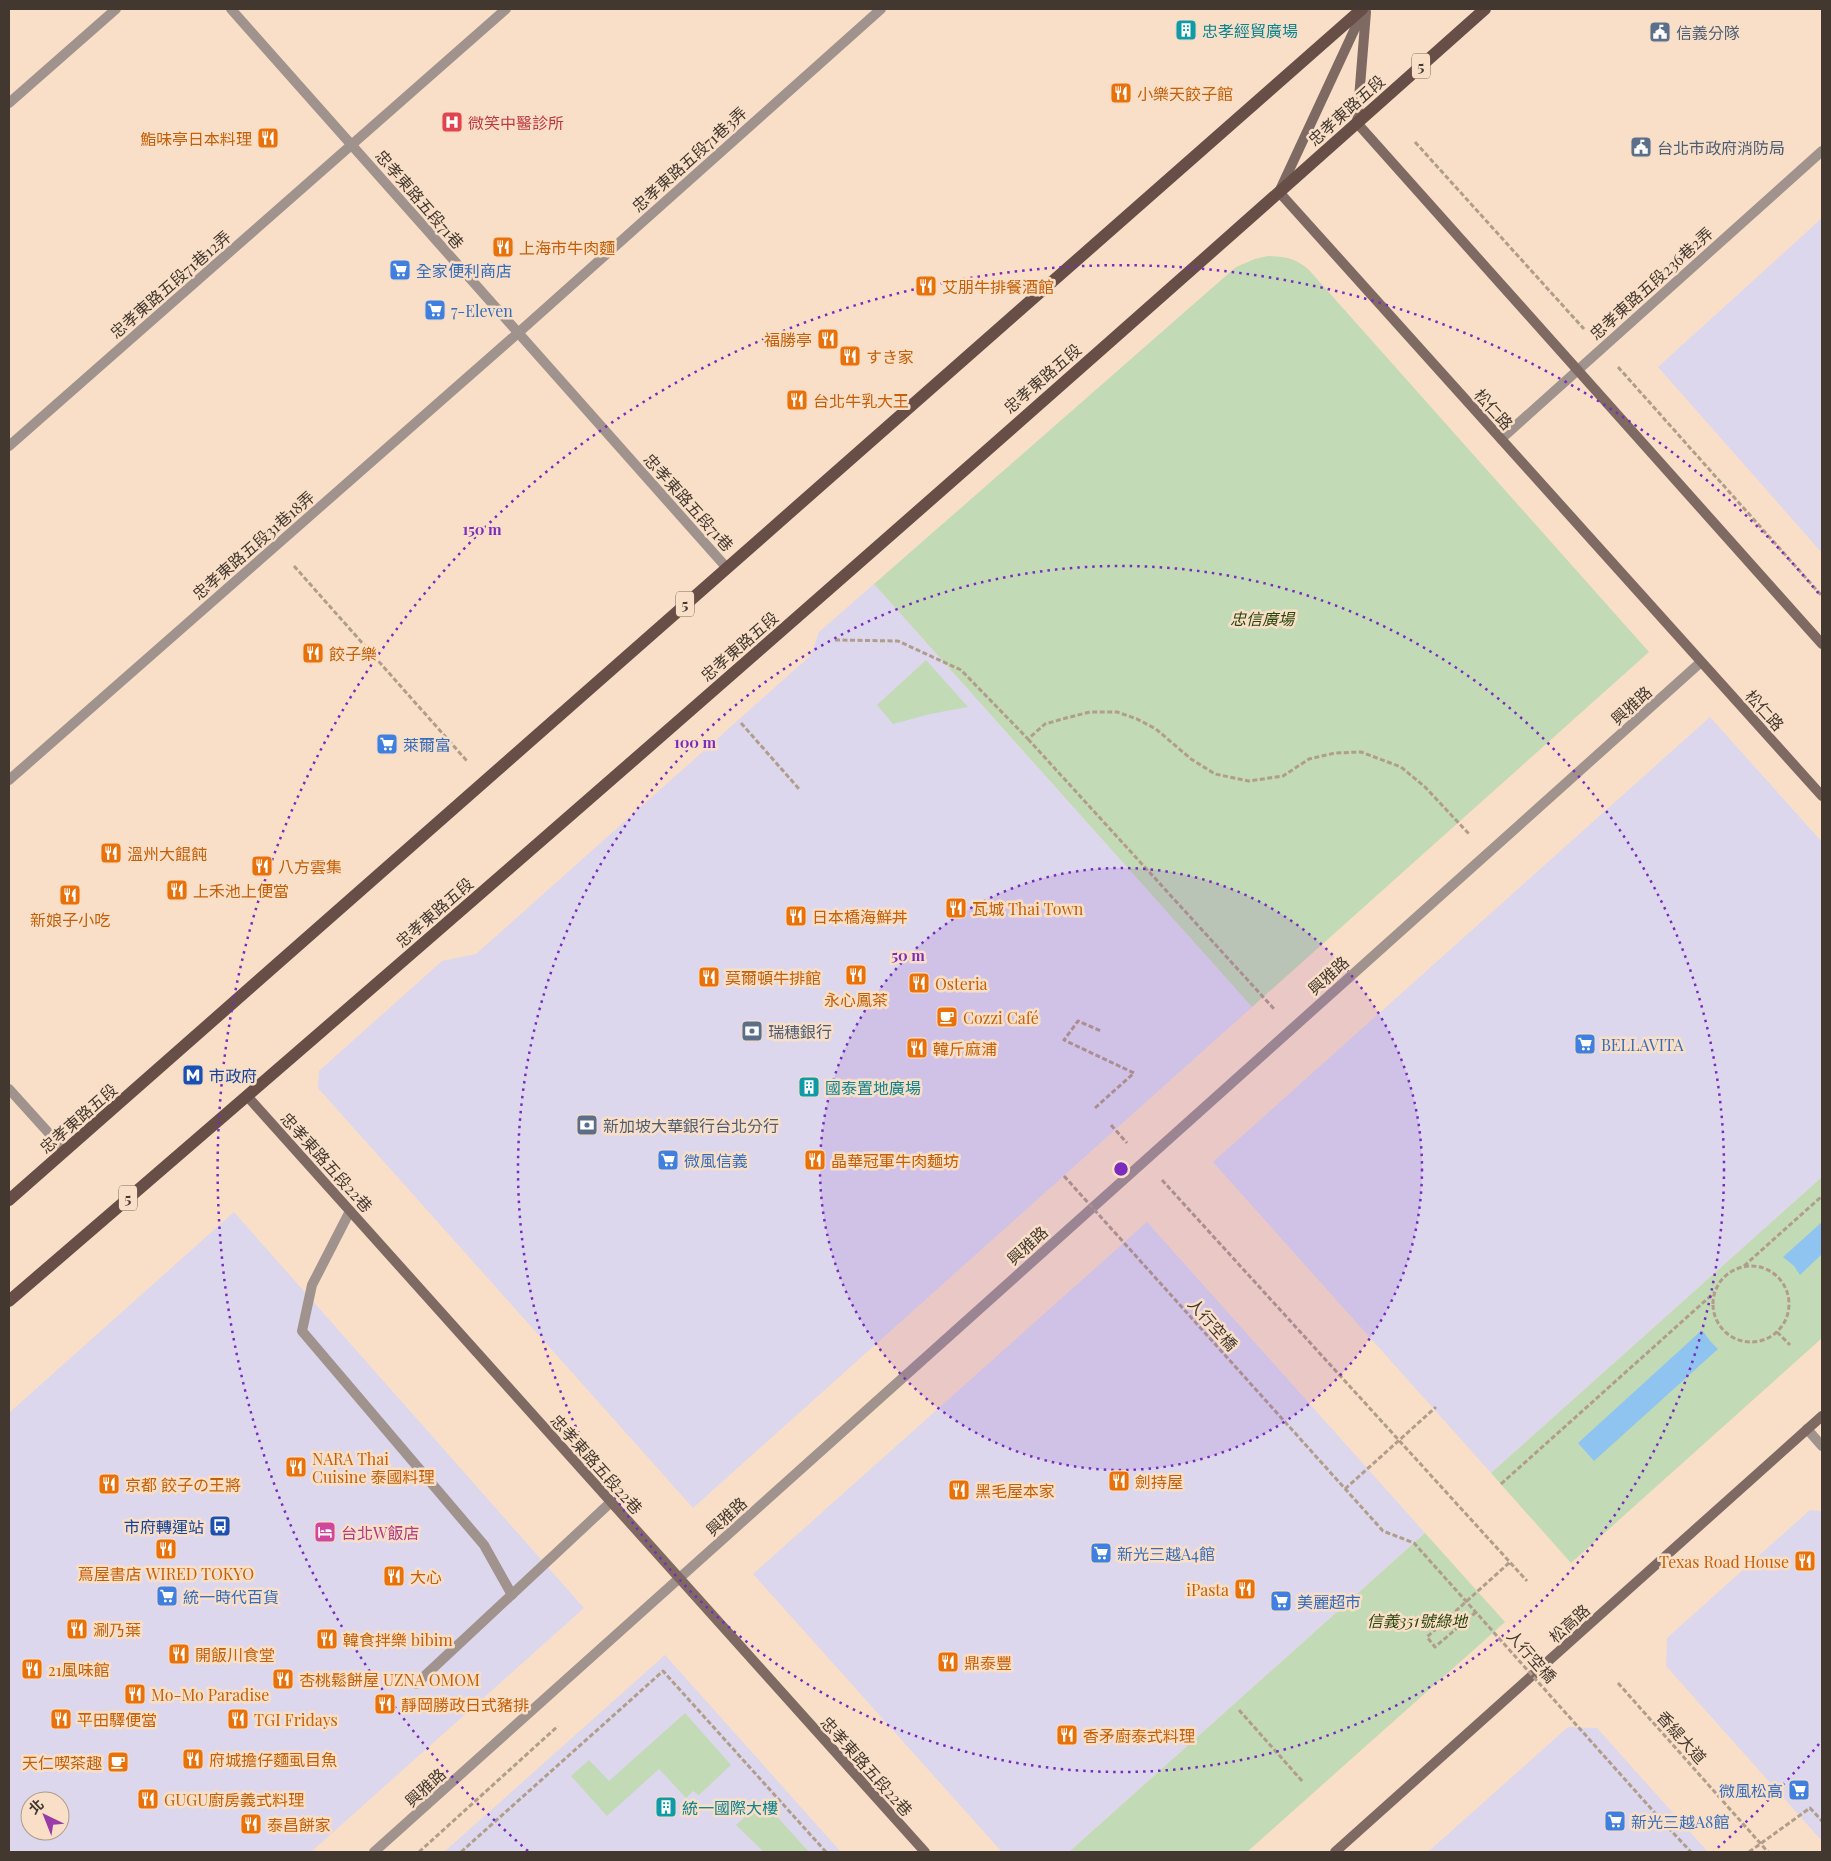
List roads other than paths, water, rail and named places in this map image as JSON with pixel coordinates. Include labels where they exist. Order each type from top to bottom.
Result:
[{"type":"main road","name":"忠孝東路五段","points":[[9,1200],[726,567],[1364,9]]},
{"type":"main road","name":"忠孝東路五段","points":[[9,1301],[683,716],[1485,9]]},
{"type":"street","points":[[9,103],[116,9]]},
{"type":"street","name":"忠孝東路五段71巷","points":[[231,9],[726,567]]},
{"type":"street","name":"忠孝東路五段71巷12弄","points":[[9,446],[506,9]]},
{"type":"street","name":"忠孝東路五段71巷3弄","points":[[518,333],[881,9]]},
{"type":"street","points":[[1364,9],[1357,122],[1822,644]]},
{"type":"street","points":[[1279,192],[1364,9]]},
{"type":"street","name":"忠孝東路五段236巷2弄","points":[[1501,439],[1822,150]]},
{"type":"street","name":"松仁路","points":[[1279,192],[1822,796]]},
{"type":"street","name":"忠孝東路五段31巷18弄","points":[[9,780],[518,333]]},
{"type":"street","name":"興雅路","points":[[374,1852],[1701,662]]},
{"type":"street","points":[[9,1089],[65,1151]]},
{"type":"street","name":"忠孝東路五段22巷","points":[[247,1096],[925,1852]]},
{"type":"street","points":[[350,1211],[312,1285],[302,1331],[484,1545],[512,1595]]},
{"type":"street","name":"松高路","points":[[1336,1852],[1822,1416]]},
{"type":"street","points":[[1807,1429],[1822,1446]]},
{"type":"street","points":[[416,1684],[611,1502]]},
{"type":"water","points":[[1822,1222],[1822,1254],[1800,1275],[1794,1266],[1783,1257]]},
{"type":"water","points":[[1702,1330],[1718,1349],[1594,1461],[1578,1443]]},
{"type":"place","name":"忠孝經貿廣場","points":[[1186,30]]},
{"type":"place","name":"信義分隊","points":[[1660,32]]},
{"type":"place","name":"小樂天餃子館","points":[[1121,93]]},
{"type":"place","name":"微笑中醫診所","points":[[452,122]]},
{"type":"place","name":"鮨味亭日本料理","points":[[268,138]]},
{"type":"place","name":"台北市政府消防局","points":[[1641,147]]},
{"type":"place","name":"上海市牛肉麵","points":[[503,247]]},
{"type":"place","name":"全家便利商店","points":[[400,270]]},
{"type":"place","name":"艾朋牛排餐酒館","points":[[926,286]]},
{"type":"place","name":"7-Eleven","points":[[435,310]]},
{"type":"place","name":"福勝亭","points":[[828,339]]},
{"type":"place","name":"すき家","points":[[850,356]]},
{"type":"place","name":"台北牛乳大王","points":[[797,400]]},
{"type":"place","name":"餃子樂","points":[[313,653]]},
{"type":"place","name":"萊爾富","points":[[387,744]]},
{"type":"place","name":"溫州大餛飩","points":[[111,853]]},
{"type":"place","name":"八方雲集","points":[[262,866]]},
{"type":"place","name":"上禾池上便當","points":[[177,890]]},
{"type":"place","name":"新娘子小吃","points":[[70,895]]},
{"type":"place","name":"瓦城 Thai Town","points":[[956,908]]},
{"type":"place","name":"日本橋海鮮丼","points":[[796,916]]},
{"type":"place","name":"永心鳳茶","points":[[856,975]]},
{"type":"place","name":"莫爾頓牛排館","points":[[709,977]]},
{"type":"place","name":"Osteria","points":[[919,983]]},
{"type":"place","name":"Cozzi Café","points":[[947,1017]]},
{"type":"place","name":"瑞穗銀行","points":[[752,1031]]},
{"type":"place","name":"BELLAVITA","points":[[1585,1044]]},
{"type":"place","name":"韓斤麻浦","points":[[917,1048]]},
{"type":"place","name":"市政府","points":[[193,1075]]},
{"type":"place","name":"國泰置地廣場","points":[[809,1087]]},
{"type":"place","name":"新加坡大華銀行台北分行","points":[[587,1125]]},
{"type":"place","name":"微風信義","points":[[668,1160]]},
{"type":"place","name":"晶華冠軍牛肉麺坊","points":[[815,1160]]},
{"type":"place","name":"NARA Thai Cuisine 泰國料理","points":[[296,1467]]},
{"type":"place","name":"劍持屋","points":[[1119,1481]]},
{"type":"place","name":"京都 餃子の王將","points":[[109,1484]]},
{"type":"place","name":"黑毛屋本家","points":[[959,1490]]},
{"type":"place","name":"市府轉運站","points":[[220,1526]]},
{"type":"place","name":"台北W飯店","points":[[325,1532]]},
{"type":"place","name":"蔦屋書店 WIRED TOKYO","points":[[166,1549]]},
{"type":"place","name":"新光三越A4館","points":[[1101,1553]]},
{"type":"place","name":"Texas Road House","points":[[1805,1561]]},
{"type":"place","name":"大心","points":[[394,1576]]},
{"type":"place","name":"iPasta","points":[[1245,1589]]},
{"type":"place","name":"統一時代百貨","points":[[167,1596]]},
{"type":"place","name":"美麗超市","points":[[1281,1601]]},
{"type":"place","name":"涮乃葉","points":[[77,1629]]},
{"type":"place","name":"韓食拌樂 bibim","points":[[327,1639]]},
{"type":"place","name":"開飯川食堂","points":[[179,1654]]},
{"type":"place","name":"鼎泰豐","points":[[948,1662]]},
{"type":"place","name":"21風味館","points":[[32,1669]]},
{"type":"place","name":"杏桃鬆餅屋 UZNA OMOM","points":[[283,1679]]},
{"type":"place","name":"Mo-Mo Paradise","points":[[135,1694]]},
{"type":"place","name":"靜岡勝政日式豬排","points":[[385,1704]]},
{"type":"place","name":"平田驛便當","points":[[61,1719]]},
{"type":"place","name":"TGI Fridays","points":[[238,1719]]},
{"type":"place","name":"香矛廚泰式料理","points":[[1067,1735]]},
{"type":"place","name":"府城擔仔麵虱目魚","points":[[193,1759]]},
{"type":"place","name":"天仁喫茶趣","points":[[118,1762]]},
{"type":"place","name":"微風松高","points":[[1799,1790]]},
{"type":"place","name":"GUGU廚房義式料理","points":[[148,1799]]},
{"type":"place","name":"統一國際大樓","points":[[666,1807]]},
{"type":"place","name":"新光三越A8館","points":[[1615,1821]]},
{"type":"place","name":"泰昌餅家","points":[[251,1824]]},
{"type":"park label","name":"忠信廣場","points":[[1262,618]]},
{"type":"park label","name":"信義351號綠地","points":[[1417,1620]]}]
